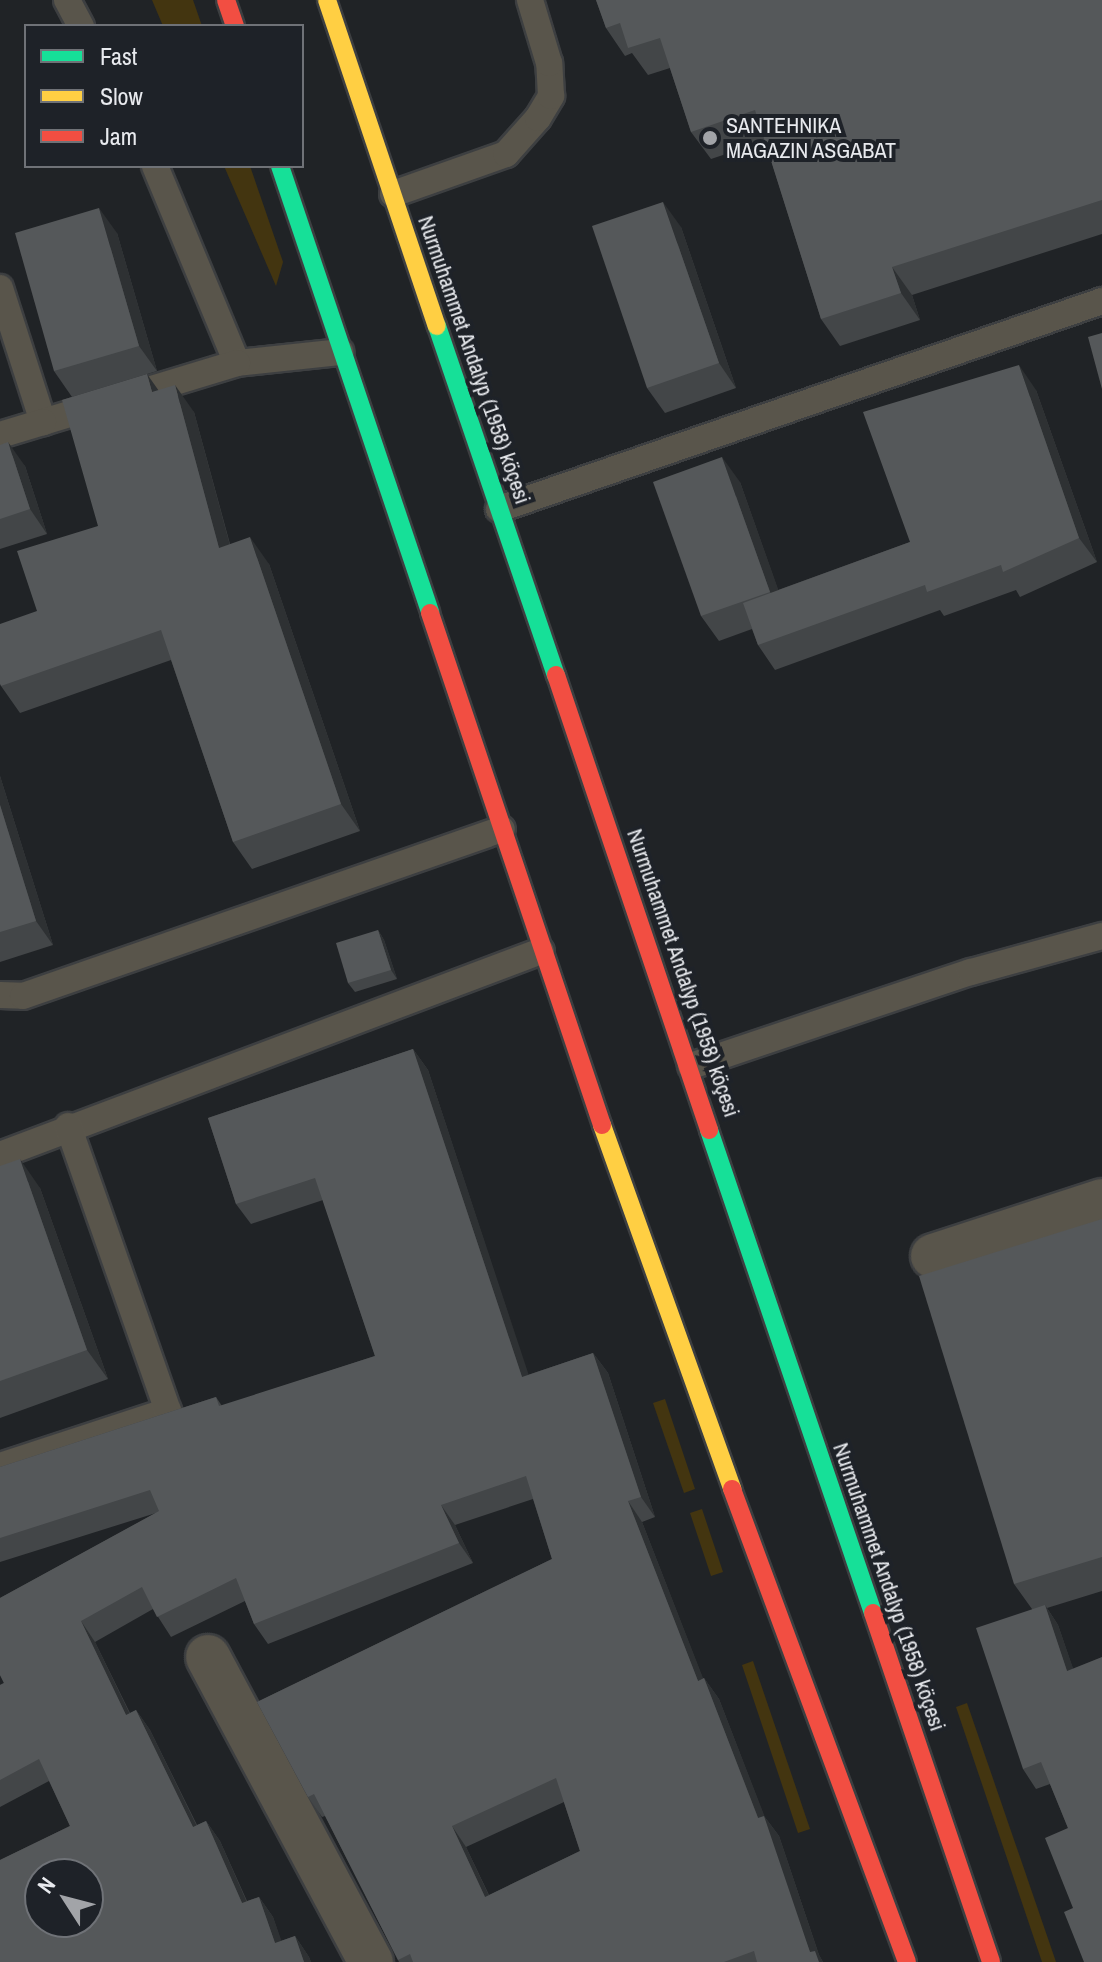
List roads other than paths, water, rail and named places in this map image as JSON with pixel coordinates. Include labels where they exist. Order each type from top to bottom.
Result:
[{"type":"main road","points":[[226,0],[234,24]]},
{"type":"main road","name":"Nurmuhammet Andalyp (1958) köçesi","points":[[327,0],[691,1066],[991,1962]]},
{"type":"main road","points":[[281,168],[541,951],[656,1285],[907,1962]]},
{"type":"street","points":[[933,1256],[1102,1201]]},
{"type":"street","points":[[208,1657],[371,1962]]},
{"type":"lane","points":[[67,0],[80,24]]},
{"type":"lane","points":[[393,194],[506,154],[538,118],[551,96],[549,63],[530,0]]},
{"type":"lane","points":[[156,168],[237,363]]},
{"type":"lane","points":[[0,288],[43,422]]},
{"type":"lane","points":[[499,509],[1102,301]]},
{"type":"lane","points":[[0,435],[237,363],[340,352]]},
{"type":"lane","points":[[0,995],[23,996],[502,829]]},
{"type":"lane","points":[[691,1066],[971,972],[1102,936]]},
{"type":"lane","points":[[0,1155],[68,1126],[541,951]]},
{"type":"lane","points":[[0,1466],[168,1411],[68,1126]]},
{"type":"place","name":"SANTEHNIKA MAGAZIN ASGABAT","points":[[710,138]]}]
